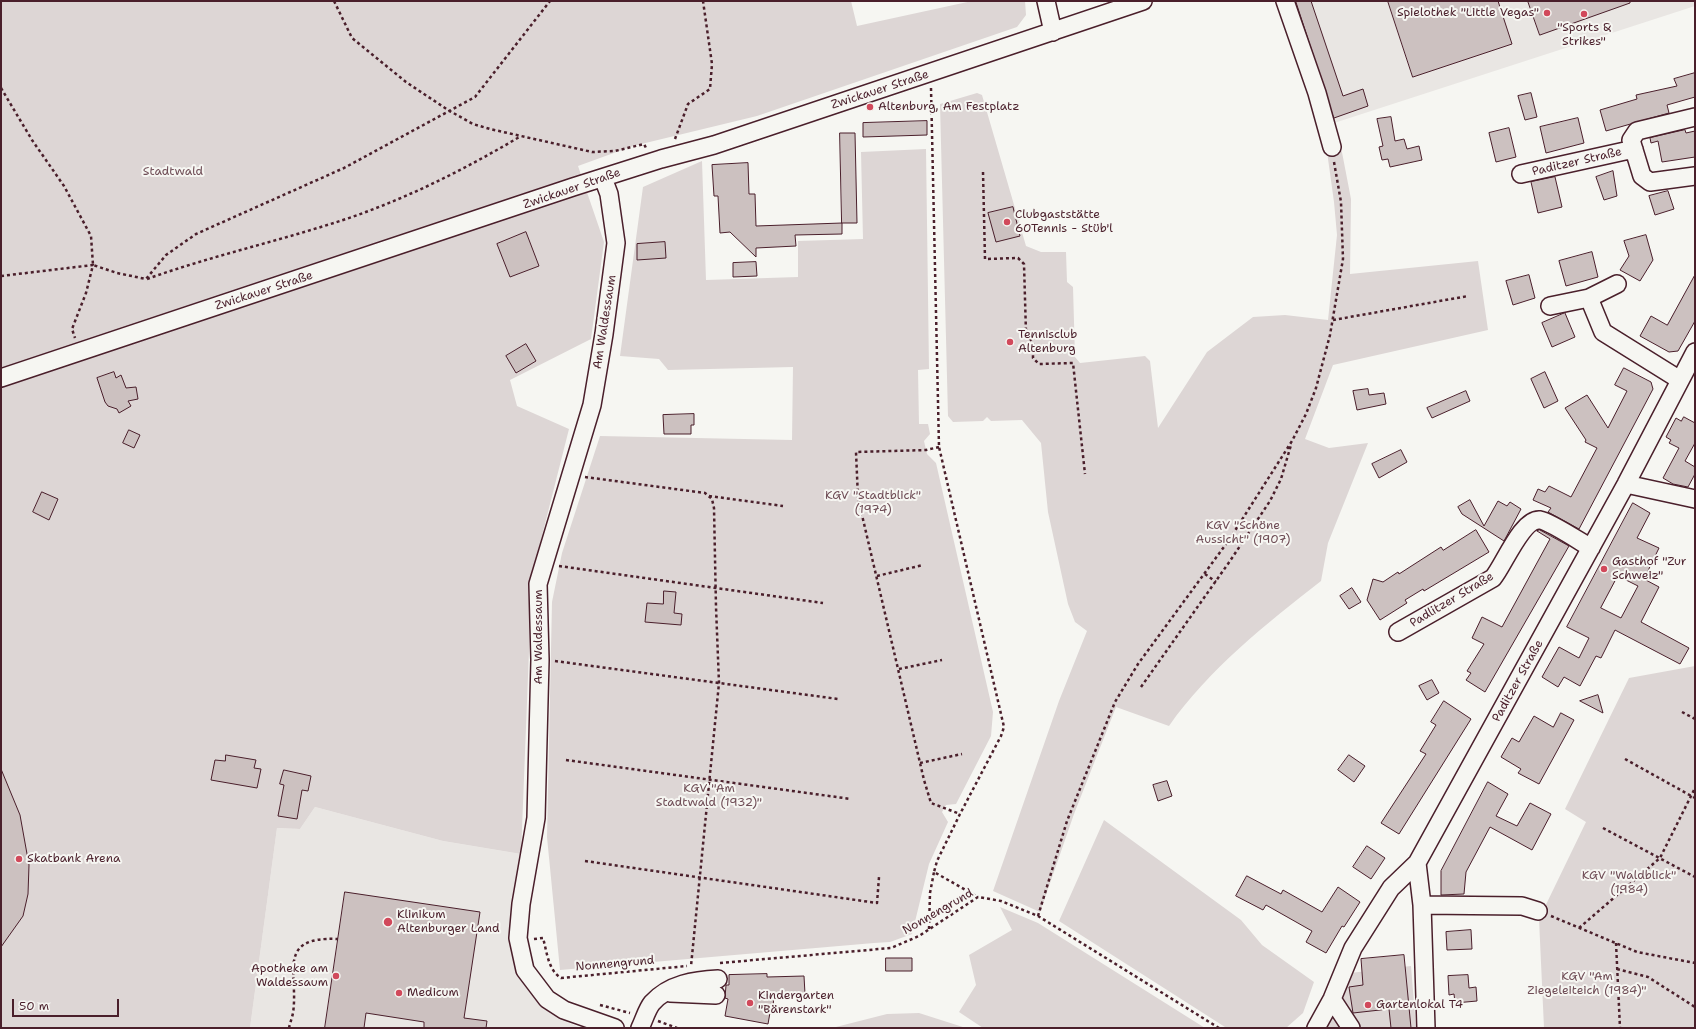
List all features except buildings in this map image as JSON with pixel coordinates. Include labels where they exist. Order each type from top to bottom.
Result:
[{"type":"street","points":[[1046,1],[1053,32]]},
{"type":"street","name":"Zwickauer Straße","points":[[1,378],[603,178],[714,145],[1143,1]]},
{"type":"street","points":[[1285,1],[1317,93],[1332,147]]},
{"type":"street","name":"Paditzer Straße","points":[[1695,117],[1637,131],[1631,140],[1642,176],[1650,182],[1695,176]]},
{"type":"street","name":"Paditzer Straße","points":[[1520,174],[1634,149]]},
{"type":"street","name":"Am Waldessaum","points":[[603,178],[609,194],[616,243],[604,334],[592,405],[538,584],[540,660],[536,818],[519,922],[518,941],[520,956],[525,970],[530,979],[547,999],[564,1010],[615,1028]]},
{"type":"street","points":[[1550,306],[1589,298],[1617,284]]},
{"type":"street","points":[[1589,298],[1603,332],[1680,380]]},
{"type":"street","name":"Paditzer Straße","points":[[1316,1028],[1332,999],[1353,948],[1391,888],[1417,863],[1626,484],[1695,352]]},
{"type":"street","points":[[1626,484],[1695,499]]},
{"type":"street","name":"Padlitzer Straße","points":[[1398,632],[1493,578],[1500,570],[1521,532],[1529,523],[1539,520],[1548,523],[1591,548]]},
{"type":"street","points":[[1417,863],[1422,905],[1426,1028]]},
{"type":"street","points":[[1422,905],[1522,906],[1538,911]]},
{"type":"street","points":[[640,1028],[652,1003],[664,993],[681,984],[699,980],[716,979]]},
{"type":"street","points":[[1332,999],[1351,1028]]},
{"type":"path","points":[[334,1],[352,38],[406,82],[448,110],[473,124],[592,152],[614,151],[644,144],[655,162]]},
{"type":"path","points":[[146,279],[166,255],[196,234],[344,168],[475,96],[550,1]]},
{"type":"path","points":[[678,155],[674,140],[688,104],[710,89],[712,64],[703,1]]},
{"type":"path","points":[[929,929],[930,893],[934,872],[938,861],[960,814],[1001,736],[1004,727],[939,447],[930,73]]},
{"type":"path","points":[[1,88],[32,140],[64,186],[91,236],[93,265],[86,293],[72,329],[80,352]]},
{"type":"path","points":[[1,276],[93,265],[117,273],[146,279],[185,266],[353,217],[438,183],[521,136]]},
{"type":"path","points":[[1038,916],[1067,821],[1114,702],[1138,664],[1229,540],[1292,441],[1306,414],[1316,388],[1333,320],[1343,259],[1341,202],[1332,147]]},
{"type":"path","points":[[983,172],[985,259],[1018,258],[1024,264],[1026,333],[1033,343],[1033,358],[1039,364],[1073,363],[1085,474]]},
{"type":"path","points":[[1333,320],[1468,296]]},
{"type":"path","points":[[1141,687],[1216,582],[1270,501],[1281,479],[1292,441]]},
{"type":"path","points":[[939,447],[926,450],[856,452],[858,498],[920,763],[931,803],[960,814]]},
{"type":"path","points":[[571,474],[701,492],[709,496],[783,506]]},
{"type":"path","points":[[691,966],[719,683],[714,508],[709,496]]},
{"type":"path","points":[[545,559],[558,566],[823,603]]},
{"type":"path","points":[[876,576],[923,565]]},
{"type":"path","points":[[1205,574],[1216,582]]},
{"type":"path","points":[[540,660],[838,699]]},
{"type":"path","points":[[899,669],[942,660]]},
{"type":"path","points":[[1682,712],[1695,719]]},
{"type":"path","points":[[920,763],[962,754]]},
{"type":"path","points":[[1625,759],[1695,798]]},
{"type":"path","points":[[566,760],[851,798]]},
{"type":"path","points":[[1579,928],[1660,858],[1695,788]]},
{"type":"path","points":[[1603,828],[1695,877]]},
{"type":"path","points":[[585,862],[877,902],[879,877]]},
{"type":"path","points":[[934,872],[978,897]]},
{"type":"path","name":"Nonnengrund","points":[[716,979],[891,948],[919,936],[978,897],[1002,901],[1038,916],[1219,1028]]},
{"type":"path","points":[[1538,911],[1637,952],[1695,963]]},
{"type":"path","name":"Nonnengrund","points":[[531,940],[543,938],[551,968],[555,974],[562,978],[698,965]]},
{"type":"path","points":[[289,1028],[293,1013],[293,963],[295,952],[303,945],[312,941],[338,939]]},
{"type":"path","points":[[1616,943],[1620,1028]]},
{"type":"path","points":[[1617,969],[1648,977],[1695,1007]]},
{"type":"shaded area","points":[[1289,1],[1695,1],[1695,6],[1331,124]]},
{"type":"shaded area","name":"Klinikum Altenburger Land","points":[[315,807],[443,841],[521,854],[512,908],[509,942],[516,967],[533,995],[556,1016],[580,1028],[250,1028],[277,828],[300,829]]},
{"type":"green space","name":"Stadtwald","points":[[1,1],[851,1],[857,26],[972,1],[1025,1],[1026,15],[1017,27],[757,116],[633,146],[578,166],[604,242],[591,339],[510,380],[517,406],[569,429],[532,575],[521,854],[443,841],[315,807],[300,829],[277,828],[250,1028],[1,1028]],"holes":[[[526,233],[539,266],[510,277],[498,244]]]},
{"type":"green space","name":"KGV \"Schöne Aussicht\" (1907)","points":[[977,93],[982,95],[1026,246],[1041,252],[1066,252],[1067,282],[1073,287],[1075,357],[1080,363],[1145,356],[1150,361],[1158,428],[1207,352],[1253,317],[1285,315],[1328,320],[1337,235],[1324,130],[1340,142],[1351,199],[1350,274],[1478,261],[1488,330],[1333,365],[1305,439],[1329,448],[1368,443],[1328,543],[1321,581],[1239,648],[1202,686],[1169,726],[1116,707],[1074,814],[1040,912],[993,891],[1059,701],[1087,631],[1075,622],[1068,604],[1048,512],[1041,443],[1022,420],[991,421],[987,417],[983,421],[953,422],[948,416],[940,104]]},
{"type":"green space","points":[[926,149],[929,369],[918,370],[919,424],[928,424],[930,434],[924,441],[927,454],[936,463],[993,712],[991,736],[956,804],[946,805],[942,812],[948,822],[929,864],[912,934],[890,942],[560,970],[547,837],[552,602],[562,553],[600,436],[792,440],[793,367],[668,370],[659,359],[620,356],[643,187],[702,161],[706,280],[798,277],[798,241],[863,239],[861,152]]},
{"type":"green space","name":"KGV \"Waldblick\" (1984)","points":[[1695,666],[1695,1028],[1544,1028],[1539,919],[1586,822],[1565,809],[1629,678]]},
{"type":"green space","points":[[1104,820],[1241,920],[1262,945],[1314,982],[1303,1013],[1286,1028],[1225,1027],[1059,921]]},
{"type":"green space","points":[[1000,907],[1038,923],[1205,1028],[983,1028],[959,1012],[976,985],[969,955],[1012,930]]},
{"type":"green space","points":[[1411,966],[1416,1028],[1325,1028],[1350,973]]},
{"type":"green space","points":[[919,1013],[966,1028],[832,1028],[887,1014]]},
{"type":"place","name":"Spielothek \"Little Vegas\"","points":[[1547,13]]},
{"type":"place","name":"\"Sports & Strikes\"","points":[[1584,14]]},
{"type":"place","name":"Altenburg, Am Festplatz","points":[[870,107]]},
{"type":"place","name":"Clubgaststätte 60Tennis - Stüb'l","points":[[1007,222]]},
{"type":"place","name":"Tennisclub Altenburg","points":[[1010,342]]},
{"type":"place","name":"Gasthof \"Zur Schweiz\"","points":[[1604,569]]},
{"type":"place","name":"Skatbank Arena","points":[[19,859]]},
{"type":"place","name":"Klinikum Altenburger Land","points":[[388,922]]},
{"type":"place","name":"Apotheke am Waldessaum","points":[[336,976]]},
{"type":"place","name":"Medicum","points":[[399,993]]},
{"type":"place","name":"Kindergarten \"Bärenstark\"","points":[[750,1003]]},
{"type":"place","name":"Gartenlokal T4","points":[[1368,1005]]},
{"type":"park label","name":"KGV \"Stadtblick\" (1974)","points":[[873,503]]},
{"type":"park label","name":"KGV \"Am Stadtwald (1932)\"","points":[[709,796]]},
{"type":"park label","name":"KGV \"Am Ziegeleiteich (1984)\"","points":[[1587,984]]}]
